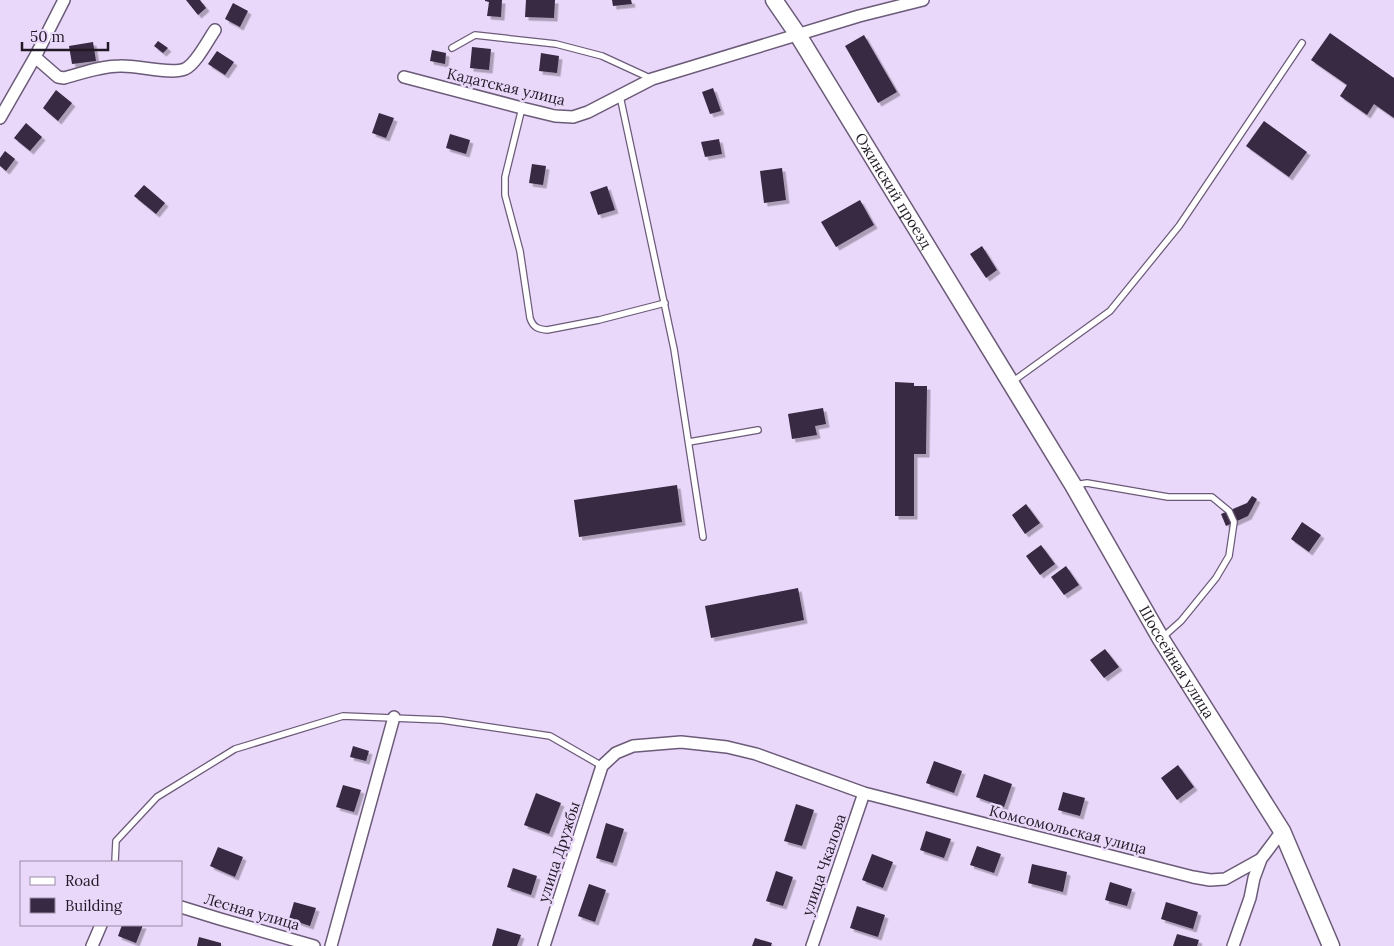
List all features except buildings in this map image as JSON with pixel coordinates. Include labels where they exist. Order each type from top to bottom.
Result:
[{"type":"main road","name":"Ожинский проезд","points":[[774,0],[798,36],[1010,383]]},
{"type":"main road","name":"Шоссейная улица","points":[[1010,383],[1073,485],[1161,639],[1282,831],[1331,946]]},
{"type":"street","points":[[0,118],[35,57],[64,0]]},
{"type":"street","name":"Кадатская улица","points":[[404,77],[555,116],[573,117],[588,112],[652,79],[859,16],[923,0]]},
{"type":"street","points":[[35,57],[58,77],[64,78],[121,65],[174,71],[184,69],[191,64],[216,30]]},
{"type":"street","points":[[331,946],[394,717]]},
{"type":"street","name":"Комсомольская улица","points":[[602,766],[616,753],[633,746],[681,742],[727,747],[756,754],[864,793],[1193,877],[1210,880],[1225,879],[1261,859]]},
{"type":"street","name":"улица Дружбы","points":[[544,946],[602,766]]},
{"type":"street","name":"улица Чкалова","points":[[812,946],[864,793]]},
{"type":"street","points":[[1233,946],[1261,859],[1282,831]]},
{"type":"street","name":"Лесная улица","points":[[182,907],[314,946]]},
{"type":"street","points":[[92,946],[101,926]]},
{"type":"lane","points":[[452,48],[475,35],[556,44],[602,56],[652,79]]},
{"type":"lane","points":[[1010,383],[1110,311],[1179,226],[1302,44]]},
{"type":"lane","points":[[620,96],[674,349],[704,537]]},
{"type":"lane","points":[[522,108],[505,177],[505,195],[520,251],[532,325],[538,330],[547,330],[599,320],[665,303]]},
{"type":"lane","points":[[689,442],[758,430]]},
{"type":"lane","points":[[1073,485],[1087,483],[1168,497],[1212,497],[1229,511],[1234,522],[1229,556],[1216,578],[1187,614],[1161,639]]},
{"type":"lane","points":[[115,861],[116,841],[157,797],[235,749],[343,716],[442,720],[550,736],[602,766]]}]
